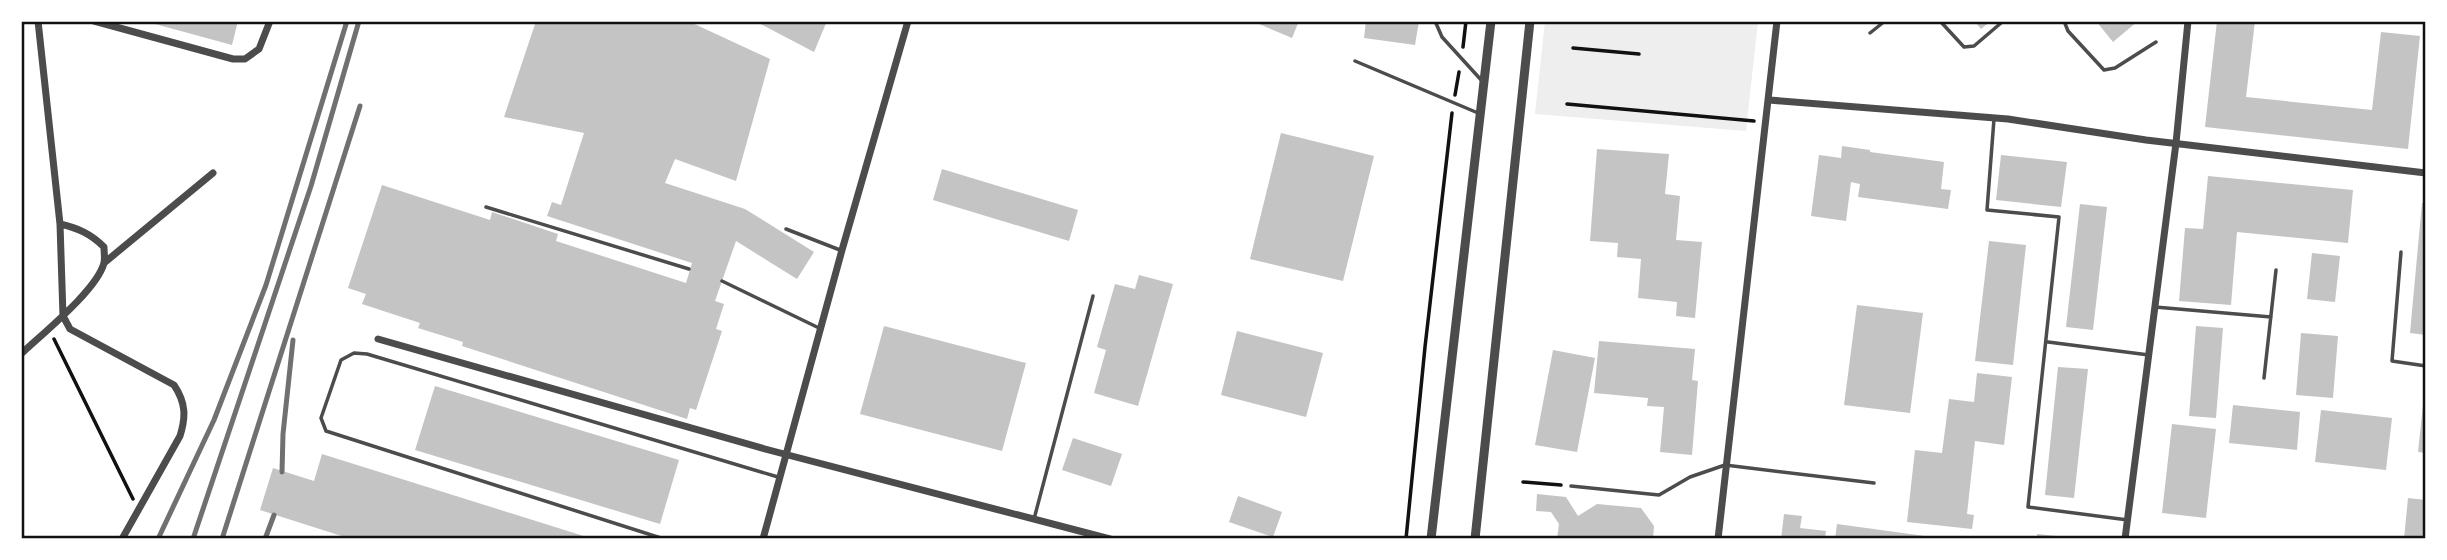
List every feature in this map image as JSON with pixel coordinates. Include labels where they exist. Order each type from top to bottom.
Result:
[{"type":"street","points":[[38,21],[60,224],[63,316],[70,329],[174,386],[180,395],[186,419],[180,436],[122,539]]},
{"type":"street","points":[[94,21],[245,60],[259,49],[270,21]]},
{"type":"street","points":[[764,539],[842,250],[908,21]]},
{"type":"street","points":[[1431,539],[1491,21]]},
{"type":"street","points":[[1475,539],[1530,21]]},
{"type":"street","points":[[1718,539],[1777,21]]},
{"type":"street","points":[[2125,539],[2176,143],[2188,21]]},
{"type":"street","points":[[1769,100],[1994,117],[2176,143],[2426,173]]},
{"type":"street","points":[[104,262],[214,173]]},
{"type":"street","points":[[21,354],[63,316],[97,278],[104,262],[104,247],[94,237],[75,227],[60,224]]},
{"type":"street","points":[[378,338],[787,454],[1110,539]]},
{"type":"lane","points":[[1435,21],[1442,37],[1484,83]]},
{"type":"lane","points":[[1870,33],[1885,21]]},
{"type":"lane","points":[[1940,21],[1964,47],[1974,46],[2001,23]]},
{"type":"lane","points":[[2064,21],[2068,31],[2104,70],[2115,68],[2157,42]]},
{"type":"lane","points":[[1355,61],[1480,114]]},
{"type":"lane","points":[[1994,117],[1987,209],[2059,218],[2048,342],[2028,508],[2128,520]]},
{"type":"lane","points":[[486,206],[689,269]]},
{"type":"lane","points":[[786,229],[842,250]]},
{"type":"lane","points":[[2401,252],[2392,361],[2426,366]]},
{"type":"lane","points":[[2264,378],[2276,270]]},
{"type":"lane","points":[[722,281],[821,329]]},
{"type":"lane","points":[[1034,519],[1093,296]]},
{"type":"lane","points":[[2155,307],[2271,317]]},
{"type":"lane","points":[[2048,342],[2149,355]]},
{"type":"lane","points":[[663,539],[326,431],[321,418],[341,360],[354,353],[367,354],[780,478]]},
{"type":"lane","points":[[1571,486],[1659,495],[1690,477],[1726,465],[1874,483]]},
{"type":"path","points":[[1406,539],[1428,320],[1466,21]]},
{"type":"path","points":[[1573,48],[1639,54]]},
{"type":"path","points":[[1567,104],[1766,122]]},
{"type":"path","points":[[48,328],[138,512]]},
{"type":"path","points":[[1523,482],[1571,486]]},
{"type":"shaded area","points":[[1545,21],[1758,21],[1746,131],[1535,114]]},
{"type":"building","points":[[144,21],[238,21],[232,45]]},
{"type":"building","points":[[536,21],[688,21],[770,59],[736,181],[675,159],[665,183],[745,209],[814,252],[797,279],[736,241],[715,301],[724,304],[716,329],[722,331],[696,410],[690,408],[687,419],[462,346],[463,342],[418,328],[420,323],[362,304],[366,294],[348,288],[382,185],[490,220],[492,212],[558,234],[556,241],[686,283],[692,263],[547,216],[552,202],[561,205],[584,133],[504,117]]},
{"type":"building","points":[[755,21],[827,21],[814,52]]},
{"type":"building","points":[[1252,21],[1299,21],[1292,38]]},
{"type":"building","points":[[1366,21],[1419,21],[1415,45],[1364,38]]},
{"type":"building","points":[[1974,21],[1991,21],[1981,29]]},
{"type":"building","points":[[2096,21],[2138,21],[2113,42]]},
{"type":"building","points":[[2217,21],[2255,21],[2246,97],[2372,110],[2381,32],[2420,36],[2408,149],[2205,127]]},
{"type":"building","points":[[1281,133],[1374,156],[1343,281],[1250,259]]},
{"type":"building","points":[[1842,146],[1944,162],[1941,189],[1951,190],[1948,209],[1858,197],[1860,184],[1851,182],[1846,221],[1811,216],[1819,155],[1841,158]]},
{"type":"building","points":[[1597,149],[1669,154],[1665,194],[1680,196],[1676,240],[1702,242],[1695,318],[1676,316],[1677,302],[1638,298],[1641,259],[1617,257],[1618,243],[1590,241]]},
{"type":"building","points":[[2001,155],[2067,162],[2061,207],[1996,200]]},
{"type":"building","points":[[942,169],[1078,210],[1069,241],[933,200]]},
{"type":"building","points":[[2208,176],[2353,190],[2348,243],[2237,232],[2231,305],[2179,301],[2185,228],[2203,229]]},
{"type":"building","points":[[2422,203],[2426,203],[2426,335],[2410,333]]},
{"type":"building","points":[[2080,204],[2107,207],[2093,330],[2066,327]]},
{"type":"building","points":[[1989,241],[2026,245],[2013,365],[1975,361]]},
{"type":"building","points":[[2312,253],[2340,256],[2335,302],[2307,299]]},
{"type":"building","points":[[1139,275],[1173,284],[1138,406],[1094,393],[1106,350],[1097,347],[1115,284],[1135,289]]},
{"type":"building","points":[[1857,305],[1923,313],[1910,413],[1844,405]]},
{"type":"building","points":[[884,326],[1026,363],[1002,451],[860,414]]},
{"type":"building","points":[[2196,326],[2223,328],[2216,418],[2189,416]]},
{"type":"building","points":[[1237,331],[1323,353],[1306,417],[1221,395]]},
{"type":"building","points":[[2301,333],[2338,336],[2333,398],[2296,395]]},
{"type":"building","points":[[1599,341],[1695,349],[1692,380],[1698,381],[1692,455],[1660,452],[1664,407],[1647,406],[1648,398],[1594,393]]},
{"type":"building","points":[[1553,350],[1595,358],[1577,452],[1535,445]]},
{"type":"building","points":[[2058,367],[2088,369],[2074,498],[2045,495]]},
{"type":"building","points":[[1977,373],[2012,377],[2004,445],[1975,441],[1967,514],[1974,515],[1972,529],[1907,522],[1915,450],[1942,453],[1949,399],[1974,402]]},
{"type":"building","points":[[435,386],[679,460],[660,524],[415,450]]},
{"type":"building","points":[[2426,396],[2426,453],[2418,452]]},
{"type":"building","points":[[2233,405],[2300,412],[2297,450],[2229,443]]},
{"type":"building","points":[[2321,410],[2392,418],[2386,470],[2315,462]]},
{"type":"building","points":[[2172,424],[2216,429],[2206,518],[2162,513]]},
{"type":"building","points":[[1073,438],[1122,454],[1111,486],[1062,470]]},
{"type":"building","points":[[322,454],[590,539],[351,539],[260,510],[273,468],[314,481]]},
{"type":"building","points":[[1537,494],[1566,497],[1578,516],[1597,504],[1641,508],[1654,526],[1653,539],[1557,539],[1559,524],[1551,512],[1536,511]]},
{"type":"building","points":[[1238,496],[1282,512],[1273,537],[1229,522]]},
{"type":"building","points":[[2408,498],[2426,500],[2426,539],[2404,539]]},
{"type":"building","points":[[1784,514],[1802,516],[1800,528],[1826,531],[1825,539],[1781,539]]},
{"type":"building","points":[[1837,524],[1932,537],[1932,539],[1835,539]]},
{"type":"building","points":[[2037,534],[2066,537],[2066,539],[2037,539]]},
{"type":"railway","points":[[158,539],[214,420],[266,285],[347,21]]},
{"type":"railway","points":[[193,539],[311,186],[359,21]]},
{"type":"railway","points":[[222,539],[360,106]]},
{"type":"railway","points":[[282,472],[283,434],[293,340]]},
{"type":"railway","points":[[265,539],[274,515]]}]
